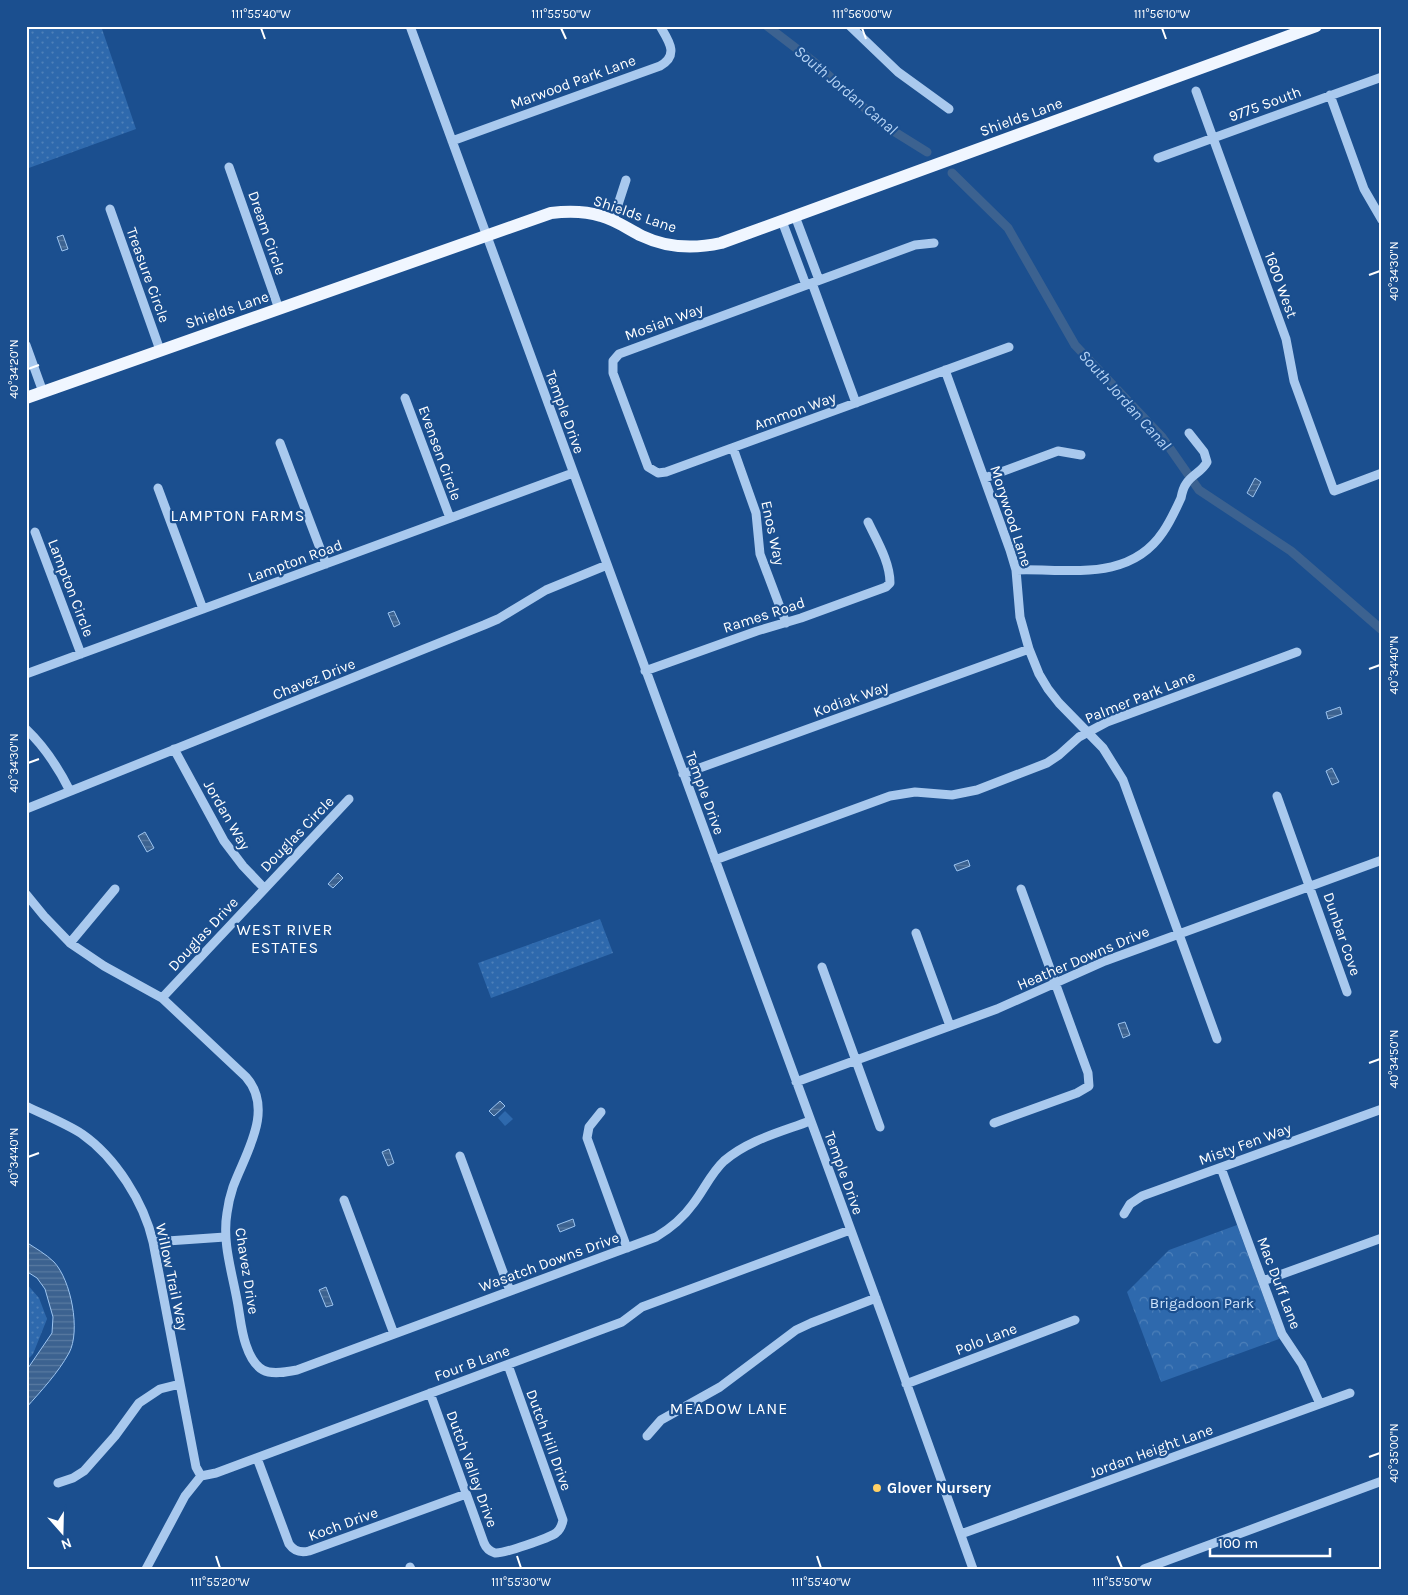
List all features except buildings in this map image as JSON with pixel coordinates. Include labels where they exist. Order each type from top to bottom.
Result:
[{"type":"main road","name":"Shields Lane","points":[[26,398],[551,213],[580,212],[600,216],[613,220],[650,239],[669,245],[689,247],[721,242],[1316,26]]},
{"type":"street","name":"Temple Drive","points":[[410,26],[876,1298],[973,1569]]},
{"type":"street","name":"Marwood Park Lane","points":[[452,141],[660,66],[668,59],[671,50],[660,26]]},
{"type":"street","points":[[851,27],[898,72],[949,109]]},
{"type":"street","name":"9775 South","points":[[1158,158],[1382,77]]},
{"type":"street","name":"1600 West","points":[[1196,90],[1286,339],[1294,381],[1334,491],[1382,474]]},
{"type":"street","points":[[1330,95],[1364,189],[1382,220]]},
{"type":"street","name":"Dream Circle","points":[[229,167],[279,308]]},
{"type":"street","points":[[613,220],[626,180]]},
{"type":"street","name":"Treasure Circle","points":[[110,209],[160,350]]},
{"type":"street","points":[[796,216],[812,283]]},
{"type":"street","points":[[782,221],[812,283],[856,403]]},
{"type":"street","points":[[812,283],[915,245],[934,243]]},
{"type":"street","name":"Mosiah Way","points":[[654,472],[646,464],[613,372],[612,365],[616,357],[623,352],[812,283]]},
{"type":"street","points":[[26,345],[42,392]]},
{"type":"street","name":"Ammon Way","points":[[654,472],[666,472],[1009,347]]},
{"type":"street","name":"Morywood Lane","points":[[945,370],[1010,550],[1016,570],[1020,617],[1029,649],[1048,689],[1103,748],[1123,780],[1217,1039]]},
{"type":"street","name":"Evensen Circle","points":[[405,398],[450,518]]},
{"type":"street","points":[[1016,570],[1098,570],[1111,568],[1129,561],[1146,550],[1164,532],[1190,478],[1204,467],[1206,462],[1206,457],[1189,433]]},
{"type":"street","points":[[280,443],[326,564]]},
{"type":"street","name":"Enos Way","points":[[733,448],[756,513],[760,554],[786,623]]},
{"type":"street","points":[[985,478],[1058,451],[1081,455]]},
{"type":"street","name":"Lampton Road","points":[[26,674],[573,473]]},
{"type":"street","points":[[158,488],[203,609]]},
{"type":"street","name":"Rames Road","points":[[646,671],[757,631],[786,623],[880,589],[890,583],[889,571],[868,522]]},
{"type":"street","name":"Lampton Circle","points":[[35,532],[81,654]]},
{"type":"street","name":"Chavez Drive","points":[[26,809],[484,625],[498,619],[546,590],[606,565]]},
{"type":"street","name":"Kodiak Way","points":[[683,774],[1029,649]]},
{"type":"street","name":"Palmer Park Lane","points":[[715,860],[896,795],[914,792],[952,795],[977,790],[1047,763],[1059,755],[1079,736],[1107,722],[1297,652]]},
{"type":"street","points":[[26,729],[49,754],[70,791]]},
{"type":"street","name":"Jordan Way","points":[[174,750],[224,841],[242,866],[264,888]]},
{"type":"street","name":"Dunbar Cove","points":[[1277,796],[1347,992]]},
{"type":"street","name":"Douglas Circle","points":[[264,888],[349,799]]},
{"type":"street","name":"Heather Downs Drive","points":[[796,1082],[997,1009],[1104,961],[1382,860]]},
{"type":"street","name":"Douglas Drive","points":[[162,998],[264,888]]},
{"type":"street","points":[[70,943],[115,889]]},
{"type":"street","points":[[994,1123],[1077,1093],[1089,1086],[1088,1073],[1021,889]]},
{"type":"street","name":"Chavez Drive","points":[[26,894],[70,943],[104,966],[162,998],[246,1077],[255,1090],[256,1127],[232,1189],[226,1214],[225,1237],[245,1344],[256,1364],[263,1370]]},
{"type":"street","points":[[916,933],[950,1026]]},
{"type":"street","points":[[822,968],[880,1127]]},
{"type":"street","name":"Willow Trail Way","points":[[26,1106],[80,1133],[91,1142],[116,1167],[129,1186],[148,1223],[196,1467],[201,1476]]},
{"type":"street","name":"Misty Fen Way","points":[[1124,1214],[1130,1204],[1142,1196],[1382,1109]]},
{"type":"street","points":[[601,1112],[589,1127],[587,1138],[627,1248]]},
{"type":"street","name":"Wasatch Downs Drive","points":[[263,1370],[280,1372],[297,1370],[656,1237],[677,1223],[693,1205],[717,1169],[736,1153],[757,1141],[810,1121]]},
{"type":"street","points":[[460,1156],[510,1291]]},
{"type":"street","name":"Mac Duff Lane","points":[[1221,1168],[1282,1334],[1302,1364],[1320,1404]]},
{"type":"street","points":[[344,1200],[394,1334]]},
{"type":"street","name":"Four B Lane","points":[[201,1476],[216,1473],[622,1322],[642,1307],[850,1230]]},
{"type":"street","points":[[153,1242],[225,1237]]},
{"type":"street","points":[[1263,1281],[1382,1238]]},
{"type":"street","points":[[647,1436],[661,1420],[720,1387],[803,1326],[876,1298]]},
{"type":"street","name":"Polo Lane","points":[[906,1384],[1075,1320]]},
{"type":"street","name":"Dutch Hill Drive","points":[[492,1552],[505,1552],[552,1535],[562,1526],[563,1520],[508,1364]]},
{"type":"street","points":[[58,1482],[73,1478],[84,1471],[115,1436],[134,1408],[145,1398],[160,1389],[180,1384]]},
{"type":"street","name":"Jordan Height Lane","points":[[961,1534],[1350,1393]]},
{"type":"street","name":"Dutch Valley Drive","points":[[430,1394],[484,1543],[492,1552]]},
{"type":"street","name":"Koch Drive","points":[[257,1458],[289,1544],[299,1552],[310,1551],[466,1494]]},
{"type":"street","points":[[146,1569],[180,1504],[201,1476]]},
{"type":"street","points":[[1144,1569],[1382,1481]]},
{"type":"green space","points":[[26,26],[101,26],[136,129],[26,169]]},
{"type":"green space","points":[[600,919],[613,953],[491,998],[478,963]]},
{"type":"green space","points":[[505,1111],[513,1119],[505,1126],[498,1118]]},
{"type":"green space","name":"Brigadoon Park","points":[[1237,1225],[1279,1339],[1161,1382],[1127,1292],[1169,1250]]},
{"type":"green space","points":[[26,1283],[39,1298],[47,1319],[33,1354],[26,1361]]},
{"type":"shaded area","points":[[63,235],[68,249],[62,251],[57,237]]},
{"type":"shaded area","points":[[1255,478],[1261,482],[1253,497],[1247,493]]},
{"type":"shaded area","points":[[394,611],[400,624],[394,627],[388,613]]},
{"type":"shaded area","points":[[1340,707],[1342,714],[1328,719],[1326,712]]},
{"type":"shaded area","points":[[1332,768],[1339,782],[1332,785],[1326,771]]},
{"type":"shaded area","points":[[145,832],[154,848],[147,852],[138,836]]},
{"type":"shaded area","points":[[968,860],[970,866],[957,871],[954,865]]},
{"type":"shaded area","points":[[338,873],[343,878],[333,888],[328,884]]},
{"type":"shaded area","points":[[1125,1022],[1130,1035],[1123,1038],[1118,1024]]},
{"type":"shaded area","points":[[500,1101],[505,1106],[494,1116],[489,1111]]},
{"type":"shaded area","points":[[389,1149],[394,1163],[388,1166],[382,1152]]},
{"type":"shaded area","points":[[573,1219],[575,1226],[560,1232],[557,1225]]},
{"type":"shaded area","points":[[26,1242],[51,1259],[60,1270],[72,1306],[74,1332],[72,1344],[65,1360],[26,1408],[26,1371],[52,1333],[53,1317],[45,1289],[37,1278],[26,1271]]},
{"type":"shaded area","points":[[326,1287],[333,1305],[326,1307],[319,1290]]},
{"type":"waterway","name":"South Jordan Canal","points":[[767,26],[814,62],[882,124],[927,152]]},
{"type":"waterway","name":"South Jordan Canal","points":[[952,173],[1008,228],[1075,345],[1162,437],[1199,490],[1291,551],[1382,630]]},
{"type":"place","name":"Glover Nursery","points":[[877,1488]]},
{"type":"district","name":"LAMPTON FARMS","points":[[238,515]]},
{"type":"district","name":"WEST RIVER ESTATES","points":[[285,938]]},
{"type":"district","name":"MEADOW LANE","points":[[729,1408]]}]
